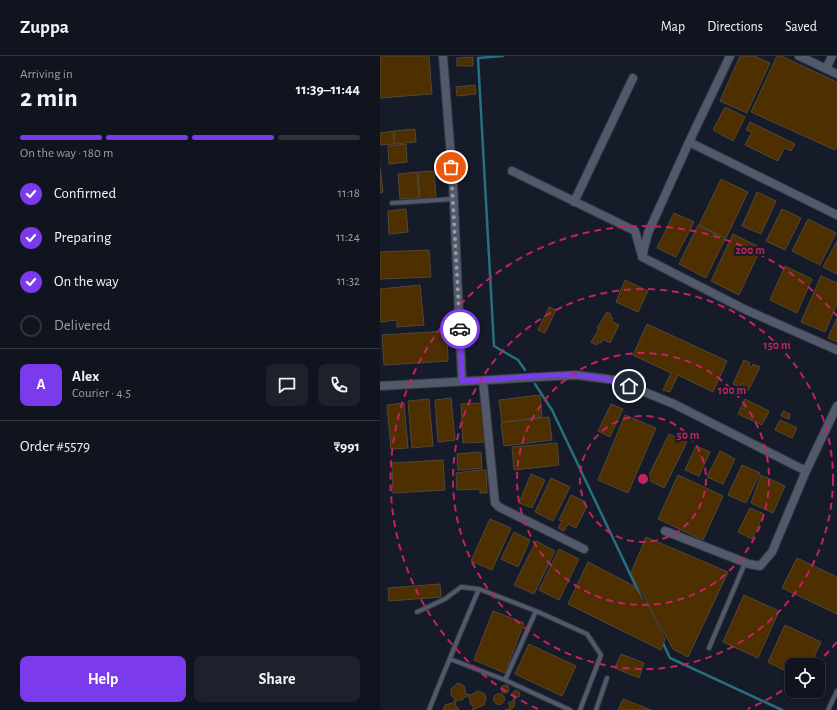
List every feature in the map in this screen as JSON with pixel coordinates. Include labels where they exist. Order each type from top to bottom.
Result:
[{"type":"street","points":[[443,56],[453,199],[462,381]]},
{"type":"street","points":[[642,257],[648,233],[730,56]]},
{"type":"street","points":[[799,56],[837,74]]},
{"type":"street","points":[[826,69],[832,56]]},
{"type":"street","points":[[574,202],[633,78]]},
{"type":"street","points":[[689,142],[837,215]]},
{"type":"street","points":[[512,171],[635,231],[642,257],[746,310],[837,350]]},
{"type":"street","points":[[380,386],[576,375],[615,380],[674,404],[806,470]]},
{"type":"street","points":[[484,381],[495,503],[499,507],[584,549]]},
{"type":"street","points":[[665,531],[745,563],[760,566],[772,552],[806,470],[837,406]]},
{"type":"lane","points":[[392,203],[453,199]]},
{"type":"lane","points":[[709,648],[745,563]]},
{"type":"lane","points":[[417,612],[445,599],[461,587],[479,589],[536,611],[587,634],[601,655],[580,710]]},
{"type":"lane","points":[[429,710],[479,589]]},
{"type":"lane","points":[[505,680],[536,611]]},
{"type":"lane","points":[[450,659],[505,680],[570,710]]},
{"type":"lane","points":[[596,710],[607,678]]},
{"type":"lane","points":[[828,710],[837,691]]},
{"type":"building","points":[[380,56],[429,56],[432,94],[380,98]]},
{"type":"building","points":[[740,56],[754,56],[770,63],[747,113],[720,101]]},
{"type":"building","points":[[777,56],[781,56],[837,82],[837,145],[835,150],[751,112]]},
{"type":"building","points":[[473,57],[473,66],[457,66],[457,58]]},
{"type":"building","points":[[475,85],[476,94],[457,96],[456,87]]},
{"type":"building","points":[[725,107],[745,117],[733,141],[713,130]]},
{"type":"building","points":[[750,122],[795,144],[791,151],[784,148],[778,161],[745,145],[752,132],[746,130]]},
{"type":"building","points":[[415,129],[416,142],[395,144],[394,131]]},
{"type":"building","points":[[393,131],[394,144],[380,145],[380,133]]},
{"type":"building","points":[[406,144],[407,162],[389,164],[388,146]]},
{"type":"building","points":[[380,167],[383,192],[380,193]]},
{"type":"building","points":[[434,171],[436,198],[420,199],[418,172]]},
{"type":"building","points":[[417,172],[419,198],[400,199],[398,174]]},
{"type":"building","points":[[721,179],[748,192],[726,238],[699,225]]},
{"type":"building","points":[[757,192],[776,201],[761,234],[742,226]]},
{"type":"building","points":[[406,209],[408,232],[389,234],[388,211]]},
{"type":"building","points":[[782,209],[801,218],[785,250],[766,241]]},
{"type":"building","points":[[674,213],[694,222],[676,257],[657,248]]},
{"type":"building","points":[[808,219],[836,233],[820,265],[792,251]]},
{"type":"building","points":[[698,225],[725,239],[706,278],[679,264]]},
{"type":"building","points":[[733,234],[761,248],[739,295],[711,281]]},
{"type":"building","points":[[837,241],[837,274],[823,267]]},
{"type":"building","points":[[429,250],[431,277],[380,279],[380,252]]},
{"type":"building","points":[[785,266],[812,279],[797,313],[770,300]]},
{"type":"building","points":[[821,276],[837,283],[837,304],[825,332],[801,322]]},
{"type":"building","points":[[625,280],[648,291],[638,312],[616,302]]},
{"type":"building","points":[[420,285],[424,325],[397,327],[397,320],[380,322],[380,289]]},
{"type":"building","points":[[549,307],[556,310],[545,333],[538,330]]},
{"type":"building","points":[[607,312],[611,314],[610,317],[613,318],[611,321],[619,325],[610,343],[603,339],[601,343],[599,342],[597,345],[591,342],[599,329],[597,328]]},
{"type":"building","points":[[837,318],[837,342],[828,338]]},
{"type":"building","points":[[647,324],[727,361],[713,392],[678,375],[670,392],[663,390],[671,373],[633,355]]},
{"type":"building","points":[[447,331],[448,361],[384,365],[382,335]]},
{"type":"building","points":[[744,360],[750,363],[749,366],[752,367],[753,364],[760,367],[748,391],[742,388],[744,384],[742,383],[740,387],[733,384]]},
{"type":"building","points":[[540,395],[542,417],[502,422],[499,400]]},
{"type":"building","points":[[451,398],[455,440],[438,442],[435,400]]},
{"type":"building","points":[[429,399],[433,446],[412,448],[408,401]]},
{"type":"building","points":[[745,399],[769,411],[766,418],[763,418],[765,419],[762,425],[738,414],[741,407],[744,409],[745,407],[742,406]]},
{"type":"building","points":[[404,403],[408,448],[391,449],[387,405]]},
{"type":"building","points":[[482,403],[484,442],[463,443],[461,404]]},
{"type":"building","points":[[611,404],[623,409],[610,437],[598,431]]},
{"type":"building","points":[[783,411],[790,414],[789,419],[781,416]]},
{"type":"building","points":[[625,415],[656,428],[628,493],[598,480]]},
{"type":"building","points":[[549,417],[552,440],[504,446],[501,423]]},
{"type":"building","points":[[780,420],[797,428],[792,438],[775,430]]},
{"type":"building","points":[[669,434],[687,442],[664,488],[647,479]]},
{"type":"building","points":[[557,443],[559,465],[514,470],[512,447]]},
{"type":"building","points":[[696,446],[710,452],[699,476],[685,470]]},
{"type":"building","points":[[720,451],[735,459],[723,484],[707,477]]},
{"type":"building","points":[[481,452],[482,468],[458,470],[457,454]]},
{"type":"building","points":[[443,460],[445,490],[393,493],[392,463]]},
{"type":"building","points":[[742,465],[760,473],[746,503],[728,495]]},
{"type":"building","points":[[486,470],[487,493],[480,493],[480,489],[457,490],[456,473]]},
{"type":"building","points":[[531,474],[545,480],[532,508],[519,503]]},
{"type":"building","points":[[678,475],[723,496],[703,540],[658,519]]},
{"type":"building","points":[[761,475],[785,486],[773,513],[751,503]]},
{"type":"building","points":[[551,478],[570,487],[553,521],[535,512]]},
{"type":"building","points":[[571,495],[584,501],[583,504],[587,506],[576,528],[568,524],[564,531],[558,528],[562,521],[559,520]]},
{"type":"building","points":[[750,508],[764,514],[752,539],[738,532]]},
{"type":"building","points":[[490,519],[511,528],[492,570],[471,561]]},
{"type":"building","points":[[514,532],[530,540],[518,567],[501,559]]},
{"type":"building","points":[[646,537],[728,572],[688,657],[673,649],[631,573]]},
{"type":"building","points":[[536,541],[555,551],[534,594],[514,585]]},
{"type":"building","points":[[559,549],[579,559],[559,600],[539,590]]},
{"type":"building","points":[[797,558],[837,577],[837,614],[782,588]]},
{"type":"building","points":[[588,562],[634,586],[650,609],[665,639],[661,650],[568,604]]},
{"type":"building","points":[[440,584],[441,597],[389,601],[388,588]]},
{"type":"building","points":[[744,595],[779,611],[758,658],[723,642]]},
{"type":"building","points":[[493,611],[524,623],[505,673],[474,660]]},
{"type":"building","points":[[785,625],[821,642],[813,658],[785,658],[785,670],[768,662]]},
{"type":"building","points":[[529,644],[576,666],[562,696],[515,674]]},
{"type":"building","points":[[621,654],[644,663],[639,678],[615,668]]},
{"type":"building","points":[[458,683],[464,686],[466,694],[471,695],[478,691],[484,693],[486,699],[484,705],[472,710],[474,707],[470,703],[470,698],[466,696],[462,700],[457,700],[455,704],[459,710],[443,710],[445,705],[453,703],[455,699],[451,695],[451,689]]},
{"type":"building","points":[[503,685],[507,685],[509,689],[507,693],[503,693],[501,691],[501,687]]},
{"type":"building","points":[[515,690],[519,692],[520,696],[515,698],[514,707],[508,710],[510,707],[508,703],[513,701],[514,698],[512,694]]},
{"type":"building","points":[[499,693],[503,695],[505,699],[503,703],[499,705],[495,703],[493,699],[495,695]]},
{"type":"building","points":[[623,699],[651,710],[618,710]]},
{"type":"waterway","points":[[503,56],[478,58],[494,346],[518,360],[525,370]]},
{"type":"waterway","points":[[535,384],[552,410],[641,597]]},
{"type":"waterway","points":[[662,641],[670,658],[782,710]]},
{"type":"way so far","points":[[451,167],[460,329]]},
{"type":"route","points":[[460,329],[462,381],[576,375],[615,380],[629,386]]}]
